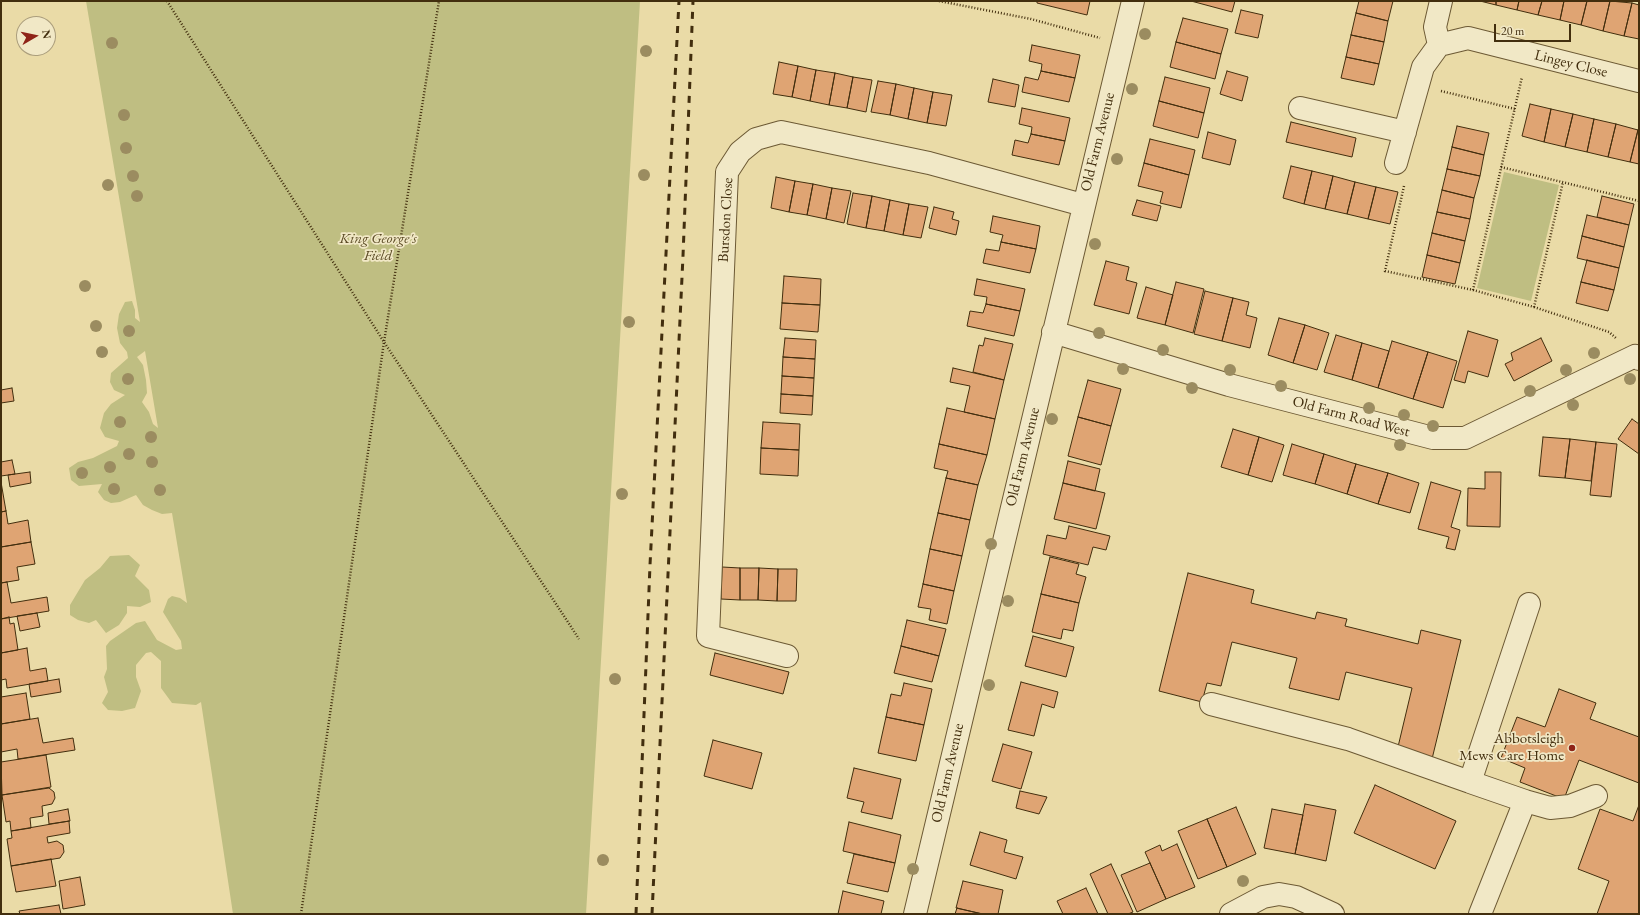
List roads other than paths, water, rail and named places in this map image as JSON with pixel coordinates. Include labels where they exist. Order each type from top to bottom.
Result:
[{"type":"street","name":"Old Farm Avenue","points":[[915,914],[1132,1]]},
{"type":"street","points":[[1396,163],[1423,67],[1439,45],[1435,27],[1441,1]]},
{"type":"street","name":"Lingey Close","points":[[1439,45],[1468,38],[1639,81]]},
{"type":"street","points":[[1300,108],[1405,132]]},
{"type":"street","name":"Bursdon Close","points":[[787,656],[708,636],[727,172],[740,152],[756,139],[781,132],[929,163],[1083,205]]},
{"type":"street","name":"Old Farm Road West","points":[[1053,332],[1228,385],[1433,438],[1465,438],[1638,352]]},
{"type":"street","points":[[1470,782],[1529,604]]},
{"type":"street","points":[[1211,704],[1348,739],[1525,801],[1550,808],[1570,806],[1596,796]]},
{"type":"street","points":[[1480,914],[1525,801]]},
{"type":"street","points":[[1231,914],[1263,897],[1278,894],[1296,897],[1333,914]]},
{"type":"railway","points":[[636,914],[650,565],[679,1]]},
{"type":"railway","points":[[652,914],[683,256],[693,1]]},
{"type":"place","name":"Abbotsleigh Mews Care Home","points":[[1572,748]]},
{"type":"park label","name":"King George's Field","points":[[378,248]]}]
